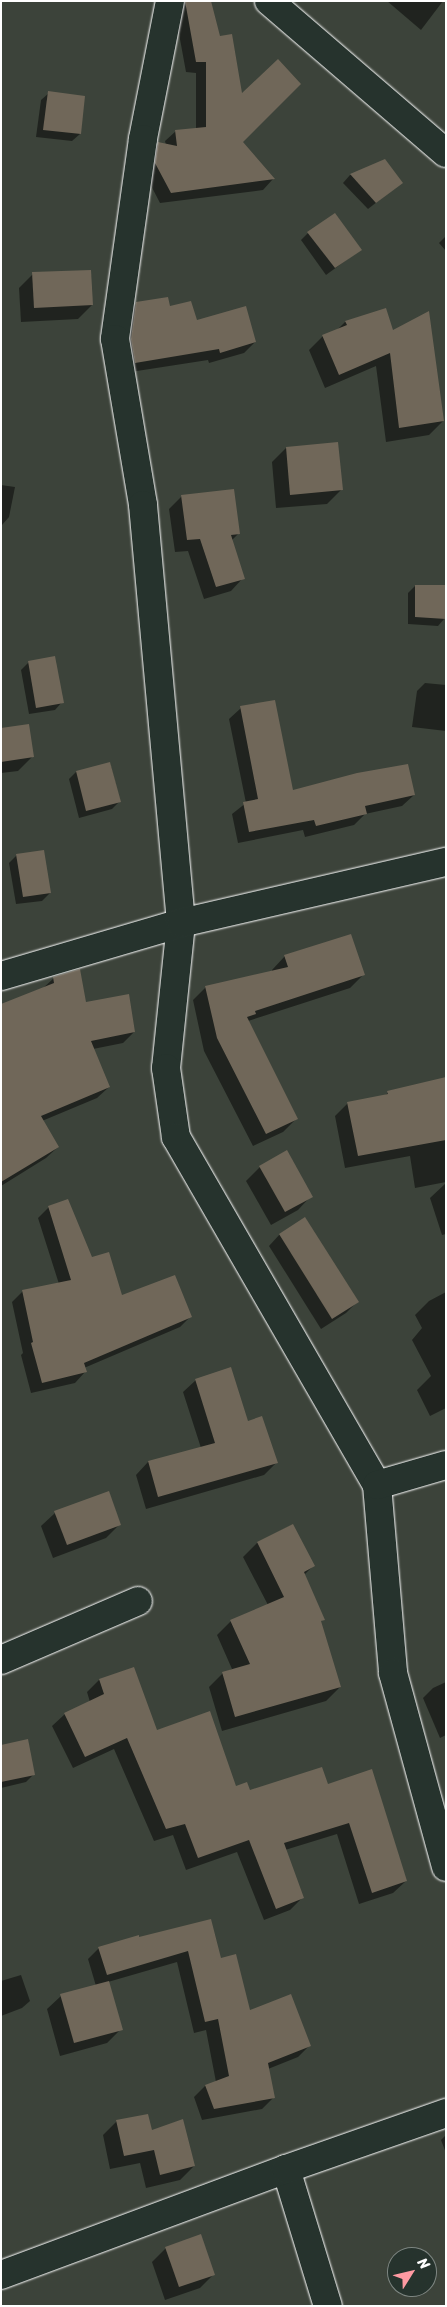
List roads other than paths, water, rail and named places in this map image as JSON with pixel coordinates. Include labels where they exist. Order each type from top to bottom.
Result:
[{"type":"street","points":[[170,1],[143,139],[115,340],[143,505],[181,924],[166,1068],[176,1137],[377,1485],[393,1673],[446,1867]]},
{"type":"street","points":[[269,1],[446,153]]},
{"type":"street","points":[[1,976],[181,924],[446,862]]},
{"type":"street","points":[[377,1485],[446,1465]]},
{"type":"street","points":[[1,1660],[138,1601]]},
{"type":"street","points":[[1,2275],[286,2169],[446,2113]]},
{"type":"street","points":[[286,2169],[328,2306]]}]
